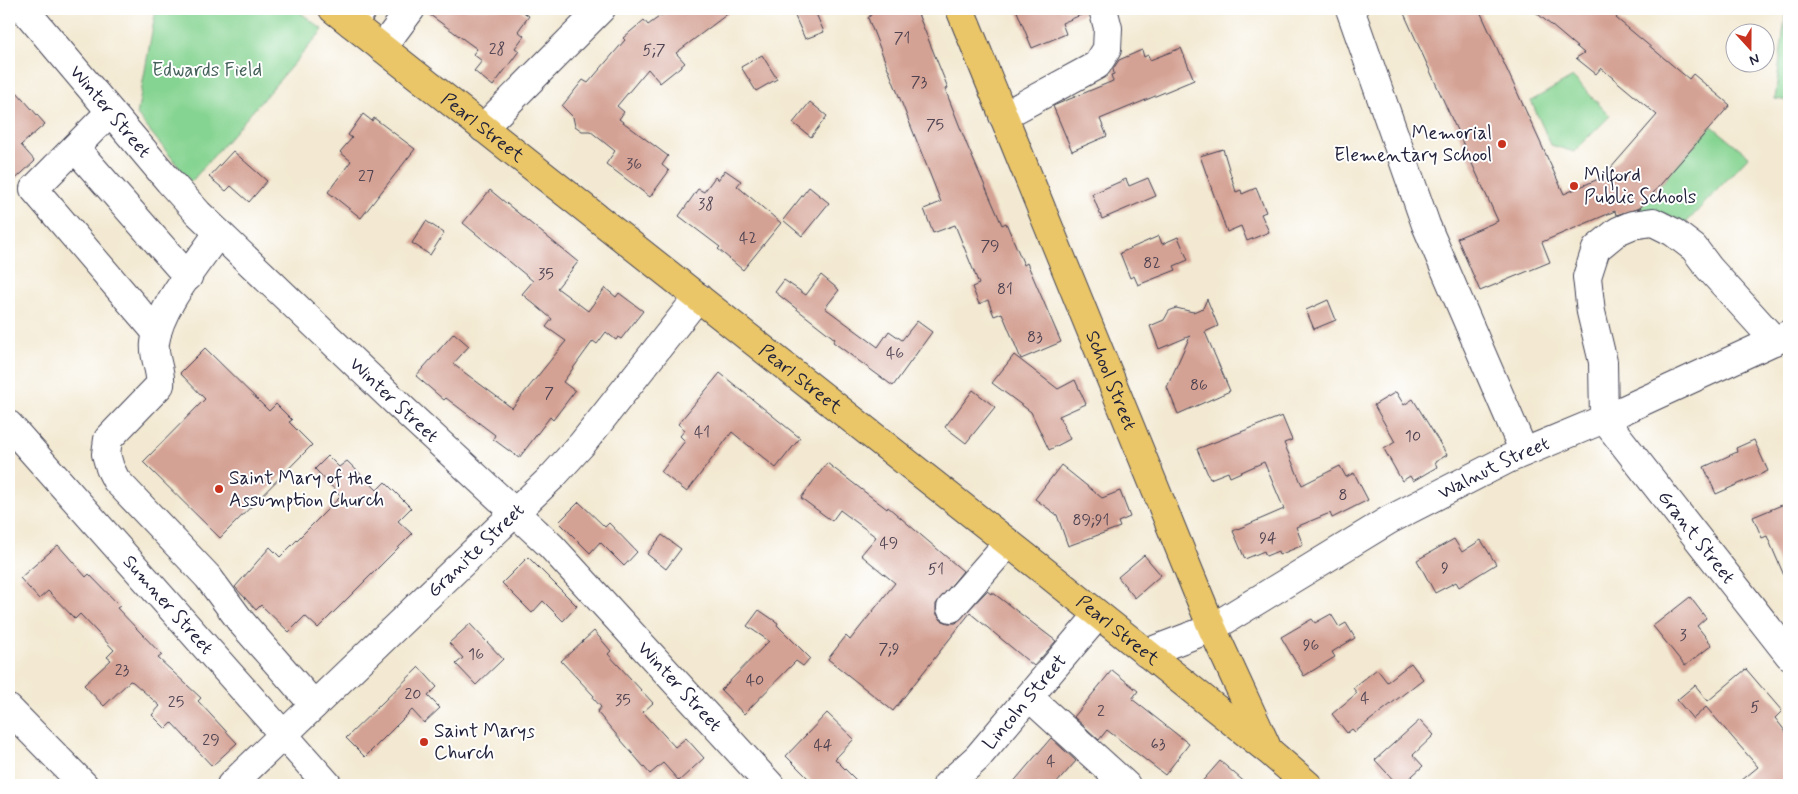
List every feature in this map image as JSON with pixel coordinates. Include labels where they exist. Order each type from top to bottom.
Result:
[{"type":"main road","name":"School Street","points":[[960,9],[1212,628],[1269,751]]},
{"type":"main road","name":"Pearl Street","points":[[349,14],[382,48],[1008,543],[1269,751],[1308,785]]},
{"type":"street","name":"Winter Street","points":[[24,9],[169,181],[218,232],[550,546],[770,785]]},
{"type":"street","points":[[382,48],[411,9]]},
{"type":"street","points":[[483,128],[601,9]]},
{"type":"street","points":[[1003,116],[1097,65],[1106,49],[1108,28],[1103,9]]},
{"type":"street","points":[[1350,9],[1426,225],[1524,452]]},
{"type":"street","points":[[110,112],[34,189],[157,333]]},
{"type":"street","points":[[75,148],[188,277]]},
{"type":"street","points":[[1604,419],[1603,362],[1591,312],[1587,277],[1596,249],[1618,231],[1632,225],[1653,222],[1674,232],[1694,248],[1709,268],[1782,338]]},
{"type":"street","points":[[218,232],[167,309],[157,333],[154,352],[161,376],[160,385],[116,428],[108,439],[106,454],[116,480],[208,577],[242,622],[314,705]]},
{"type":"street","name":"Granite Street","points":[[231,785],[515,512],[582,444],[698,297]]},
{"type":"street","name":"Walnut Street","points":[[1146,653],[1212,628],[1389,520],[1524,452],[1604,419],[1782,338]]},
{"type":"street","name":"Grant Street","points":[[1604,419],[1789,655]]},
{"type":"street","name":"Sumner Street","points":[[9,424],[328,785]]},
{"type":"street","points":[[951,608],[1008,543]]},
{"type":"street","name":"Lincoln Street","points":[[947,785],[977,758],[1098,615]]},
{"type":"street","points":[[1029,697],[1126,785]]},
{"type":"street","points":[[13,722],[84,785]]},
{"type":"green space","name":"Edwards Field","points":[[156,9],[296,9],[323,30],[191,182],[137,115]]},
{"type":"green space","points":[[1786,9],[1789,9],[1789,101],[1775,99]]},
{"type":"green space","points":[[1573,77],[1610,116],[1574,152],[1551,145],[1531,101]]},
{"type":"green space","points":[[1712,126],[1749,156],[1686,223],[1666,214],[1640,215],[1640,208]]},
{"type":"building","points":[[426,9],[519,9],[529,16],[518,31],[524,36],[515,48],[519,51],[493,86],[474,71],[482,61],[473,54],[477,49],[426,12]]},
{"type":"building","points":[[670,9],[734,9],[676,53],[685,63],[660,83],[648,69],[617,106],[624,112],[619,119],[668,156],[662,165],[669,171],[650,197],[606,164],[615,151],[590,131],[582,131],[575,126],[573,117],[562,106],[583,80],[588,83],[625,40],[623,38],[644,20],[648,25]]},
{"type":"building","points":[[806,9],[814,9],[824,32],[805,39],[794,14]]},
{"type":"building","points":[[876,9],[916,9],[948,88],[945,89],[967,145],[1002,225],[1006,223],[1024,265],[1027,263],[1061,342],[1021,359],[1002,313],[994,316],[988,300],[979,304],[972,287],[979,284],[955,225],[933,233],[924,209],[941,202],[868,18]]},
{"type":"building","points":[[1016,9],[1088,9],[1088,12],[1062,23],[1066,34],[1032,48]]},
{"type":"building","name":"Memorial Elementary School","points":[[1402,9],[1479,9],[1564,194],[1603,177],[1657,115],[1601,68],[1596,74],[1576,58],[1584,53],[1532,9],[1623,9],[1616,18],[1689,79],[1693,74],[1730,105],[1640,208],[1616,215],[1615,211],[1542,242],[1550,262],[1480,291],[1457,238],[1498,221]]},
{"type":"building","points":[[1181,48],[1194,80],[1100,119],[1107,136],[1072,151],[1053,106],[1113,81],[1111,75],[1114,74],[1113,69],[1119,60],[1142,50],[1144,57],[1148,55],[1150,60]]},
{"type":"building","points":[[762,55],[777,79],[756,91],[741,67]]},
{"type":"building","points":[[9,83],[45,124],[21,145],[35,161],[9,185]]},
{"type":"building","points":[[810,102],[827,116],[811,137],[793,123]]},
{"type":"building","points":[[363,114],[372,121],[374,118],[415,149],[361,218],[328,192],[351,161],[340,152],[352,138],[348,135]]},
{"type":"building","points":[[1223,149],[1236,192],[1241,190],[1242,194],[1256,188],[1266,212],[1261,214],[1269,232],[1247,241],[1241,226],[1227,232],[1200,156]]},
{"type":"building","points":[[233,151],[267,181],[249,202],[231,186],[226,191],[209,177]]},
{"type":"building","points":[[725,170],[741,181],[737,186],[781,223],[743,270],[718,249],[720,247],[679,216],[698,189],[704,192],[715,177],[718,180]]},
{"type":"building","points":[[1148,178],[1156,196],[1102,219],[1092,194],[1126,179],[1129,186]]},
{"type":"building","points":[[809,187],[829,203],[802,236],[783,220]]},
{"type":"building","points":[[490,190],[578,262],[557,288],[588,311],[605,288],[616,297],[619,293],[643,311],[621,339],[618,337],[616,340],[606,332],[597,344],[593,341],[563,382],[575,391],[553,420],[550,417],[519,458],[493,439],[495,435],[446,398],[444,400],[416,376],[454,333],[469,346],[453,364],[512,408],[566,341],[546,327],[552,319],[522,294],[533,281],[463,223]]},
{"type":"building","points":[[426,221],[444,233],[430,255],[412,243]]},
{"type":"building","points":[[1159,236],[1162,244],[1178,237],[1188,260],[1174,266],[1176,270],[1138,285],[1134,276],[1130,278],[1120,253]]},
{"type":"building","points":[[821,275],[839,290],[825,308],[878,347],[889,331],[902,340],[917,321],[932,332],[893,386],[833,342],[835,339],[775,292],[784,280],[806,295]]},
{"type":"building","points":[[1207,299],[1218,326],[1205,332],[1230,391],[1178,414],[1167,387],[1190,336],[1159,349],[1150,326],[1164,320],[1169,311],[1176,308],[1193,312],[1203,308]]},
{"type":"building","points":[[1328,300],[1336,320],[1314,329],[1306,310]]},
{"type":"building","points":[[205,348],[269,411],[276,404],[292,420],[289,422],[312,445],[220,538],[143,462],[205,399],[180,373]]},
{"type":"building","points":[[1014,355],[1058,389],[1075,380],[1086,404],[1059,416],[1070,439],[1049,450],[1031,412],[992,383]]},
{"type":"building","points":[[720,373],[800,438],[776,468],[732,432],[687,492],[661,472],[685,441],[680,436],[685,430],[678,424]]},
{"type":"building","points":[[973,390],[995,407],[966,443],[945,427]]},
{"type":"building","points":[[1396,392],[1404,405],[1413,399],[1447,455],[1435,462],[1437,467],[1413,481],[1410,476],[1402,481],[1384,449],[1395,442],[1374,405]]},
{"type":"building","points":[[1282,416],[1292,440],[1284,443],[1302,485],[1340,466],[1346,477],[1354,473],[1368,500],[1332,518],[1330,513],[1296,527],[1303,545],[1279,555],[1278,551],[1266,556],[1264,551],[1245,559],[1233,531],[1284,509],[1264,462],[1230,477],[1228,472],[1210,479],[1197,449]]},
{"type":"building","points":[[1754,440],[1768,471],[1716,494],[1704,467],[1737,452],[1736,448]]},
{"type":"building","points":[[328,456],[339,467],[347,461],[377,490],[385,482],[411,508],[398,521],[412,534],[318,628],[305,616],[289,632],[261,605],[256,610],[235,587],[270,547],[280,557],[341,496],[315,469]]},
{"type":"building","points":[[827,463],[887,509],[888,507],[963,571],[936,604],[936,613],[941,620],[948,623],[956,623],[987,591],[991,594],[992,592],[1056,641],[1034,666],[970,613],[893,711],[828,659],[846,636],[850,640],[895,583],[861,555],[876,537],[840,510],[832,521],[801,498]]},
{"type":"building","points":[[1061,465],[1102,498],[1120,491],[1130,517],[1118,522],[1120,527],[1068,546],[1057,515],[1035,499]]},
{"type":"building","points":[[579,502],[605,527],[609,523],[637,552],[624,566],[600,542],[590,553],[559,522]]},
{"type":"building","points":[[1789,502],[1789,587],[1767,536],[1762,538],[1753,517]]},
{"type":"building","points":[[662,535],[681,549],[666,569],[647,554]]},
{"type":"building","points":[[1454,539],[1462,552],[1481,540],[1496,564],[1459,587],[1456,582],[1435,593],[1417,560]]},
{"type":"building","points":[[58,545],[86,577],[89,574],[120,606],[117,608],[162,655],[158,658],[201,698],[198,701],[237,743],[212,766],[172,723],[166,729],[152,715],[160,706],[133,682],[130,681],[104,706],[84,685],[111,660],[107,657],[114,650],[80,614],[75,619],[48,591],[39,599],[20,578]]},
{"type":"building","points":[[1144,555],[1161,575],[1135,598],[1118,577]]},
{"type":"building","points":[[528,557],[577,606],[563,621],[543,601],[532,613],[502,583]]},
{"type":"building","points":[[1690,597],[1706,618],[1697,626],[1712,645],[1685,666],[1653,626]]},
{"type":"building","points":[[759,610],[778,623],[777,625],[810,658],[803,666],[796,661],[744,714],[721,690],[769,641],[747,626]]},
{"type":"building","points":[[1331,614],[1339,627],[1346,623],[1355,638],[1332,652],[1335,657],[1304,676],[1281,637],[1312,619],[1315,623]]},
{"type":"building","points":[[470,624],[503,659],[476,685],[456,664],[463,658],[449,643]]},
{"type":"building","points":[[594,631],[611,651],[608,654],[653,703],[643,712],[675,747],[686,738],[704,758],[679,781],[663,763],[650,774],[597,712],[601,707],[593,698],[594,696],[561,661]]},
{"type":"building","points":[[1411,663],[1423,679],[1355,732],[1352,729],[1347,733],[1332,714],[1357,693],[1353,688],[1377,669],[1387,682]]},
{"type":"building","points":[[419,667],[437,687],[428,696],[440,708],[424,723],[412,710],[365,757],[346,738]]},
{"type":"building","points":[[1746,669],[1782,711],[1775,718],[1789,736],[1789,785],[1736,785],[1758,767],[1706,707],[1693,719],[1677,700],[1695,685],[1708,701]]},
{"type":"building","points":[[1112,670],[1138,691],[1132,699],[1189,744],[1165,775],[1107,730],[1099,740],[1074,717]]},
{"type":"building","points":[[827,713],[854,739],[835,759],[861,785],[815,785],[786,756]]},
{"type":"building","points":[[1420,720],[1434,735],[1413,755],[1423,766],[1402,785],[1398,785],[1375,760]]},
{"type":"building","points":[[1051,738],[1076,761],[1055,785],[1011,785]]},
{"type":"building","points":[[1220,761],[1248,785],[1199,785]]},
{"type":"place","name":"Memorial Elementary School","points":[[1502,144]]},
{"type":"place","name":"Milford Public Schools","points":[[1574,186]]},
{"type":"place","name":"Saint Mary of the Assumption Church","points":[[219,489]]},
{"type":"place","name":"Saint Marys Church","points":[[424,742]]}]
